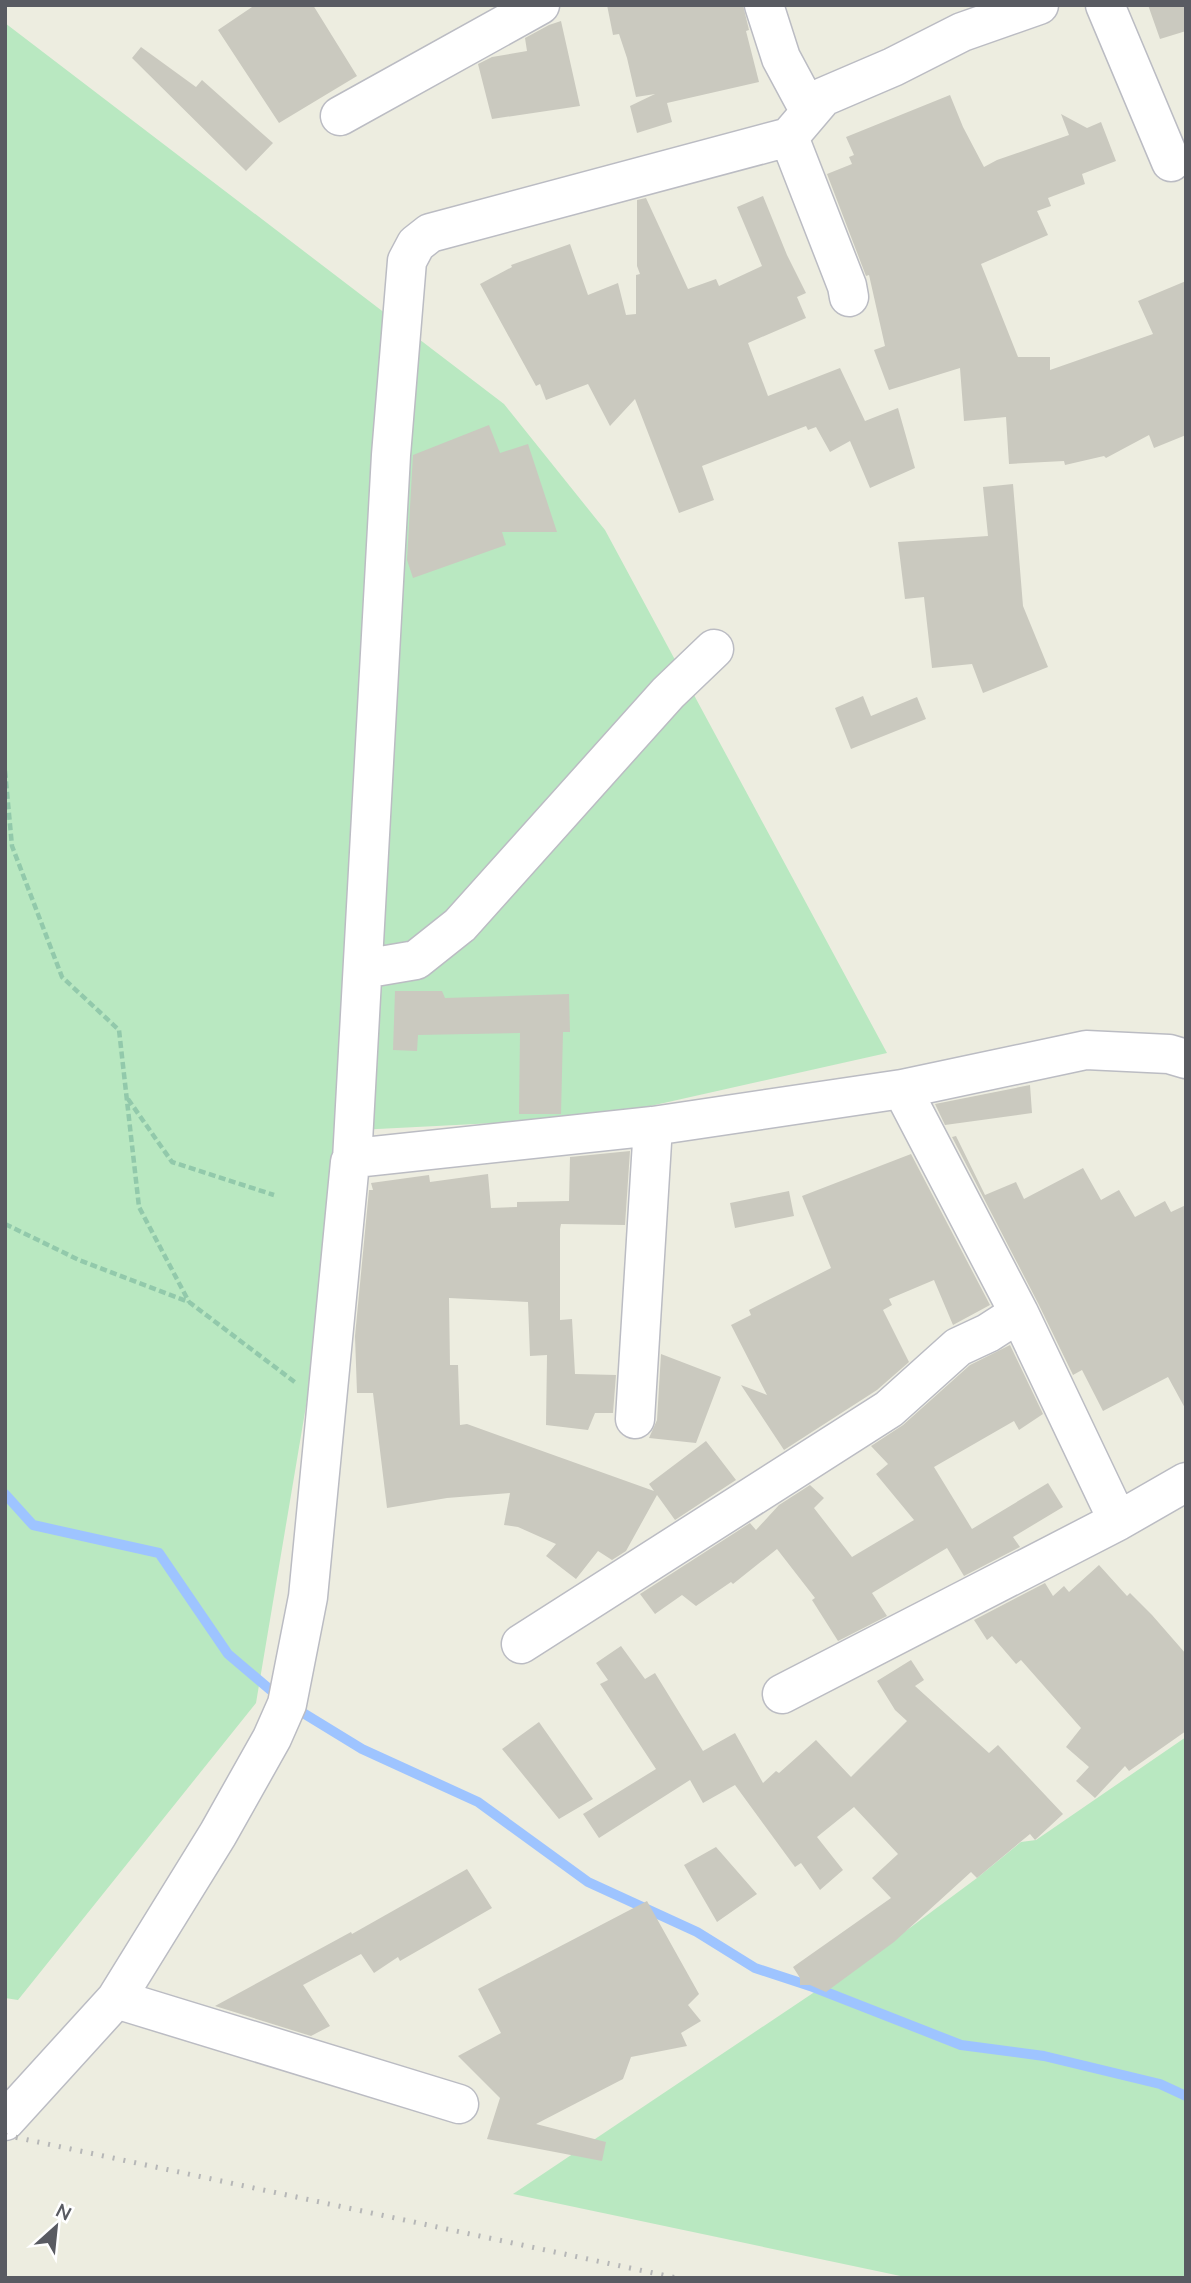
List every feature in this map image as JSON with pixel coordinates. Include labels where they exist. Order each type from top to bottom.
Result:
[{"type":"street","points":[[340,116],[540,5]]},
{"type":"street","points":[[764,5],[849,297]]},
{"type":"street","points":[[5,2121],[116,1999],[218,1835],[272,1738],[287,1704],[308,1597],[347,1179],[352,1160],[391,455],[407,261],[416,244],[430,233],[799,125],[823,97],[893,67],[962,32],[1040,5]]},
{"type":"street","points":[[1105,5],[1171,162]]},
{"type":"street","points":[[363,969],[416,960],[460,925],[668,693],[714,649]]},
{"type":"street","points":[[352,1160],[653,1126],[902,1088],[1086,1050],[1169,1054],[1186,1059]]},
{"type":"street","points":[[902,1088],[1019,1313],[1118,1521]]},
{"type":"street","points":[[635,1419],[653,1126]]},
{"type":"street","points":[[521,1644],[889,1409],[958,1347],[988,1333],[1019,1313]]},
{"type":"street","points":[[782,1694],[1118,1521],[1186,1482]]},
{"type":"street","points":[[116,1999],[459,2104]]},
{"type":"path","points":[[5,771],[12,846],[62,977],[120,1030],[139,1207],[189,1302]]},
{"type":"path","points":[[128,1098],[172,1161],[274,1195]]},
{"type":"path","points":[[5,1224],[79,1260],[189,1302],[327,1407]]},
{"type":"green space","points":[[5,23],[504,404],[605,530],[887,1053],[597,1118],[338,1131],[308,1394],[256,1703],[18,2000],[5,1998]]},
{"type":"green space","points":[[1186,1737],[1186,2278],[910,2278],[513,2194],[907,1930],[1021,1842],[1036,1840]]},
{"type":"building","points":[[255,5],[313,5],[357,76],[279,123],[218,30]]},
{"type":"building","points":[[607,5],[743,5],[749,30],[746,31],[759,82],[667,103],[672,122],[637,133],[630,106],[655,94],[636,97],[619,34],[613,35]]},
{"type":"building","points":[[1148,5],[1186,5],[1186,31],[1160,39]]},
{"type":"building","points":[[561,21],[580,106],[492,119],[478,64],[492,57],[527,51],[525,38]]},
{"type":"building","points":[[141,47],[196,87],[202,80],[273,143],[246,171],[132,58]]},
{"type":"building","points":[[950,95],[984,167],[1069,135],[1061,114],[1087,128],[1101,122],[1116,161],[1082,174],[1085,184],[1048,198],[1051,206],[1037,211],[1048,235],[981,264],[1018,357],[1050,357],[1050,370],[1153,334],[1138,301],[1186,281],[1186,435],[1154,448],[1149,435],[1106,458],[1104,456],[1065,465],[1064,461],[1009,464],[1006,417],[964,421],[960,368],[889,390],[874,350],[885,346],[869,275],[866,276],[827,174],[852,164],[849,157],[854,155],[846,137]]},
{"type":"building","points":[[763,196],[806,293],[797,297],[806,318],[748,343],[768,396],[840,368],[865,421],[898,408],[915,468],[870,488],[850,441],[830,452],[816,427],[808,430],[806,426],[702,466],[714,500],[679,513],[635,399],[610,426],[588,384],[546,400],[540,384],[536,386],[480,284],[512,267],[511,265],[570,244],[588,295],[618,283],[626,315],[636,314],[636,275],[640,274],[637,266],[637,200],[646,198],[688,289],[716,279],[719,286],[762,266],[737,207]]},
{"type":"building","points":[[489,425],[500,453],[528,444],[557,532],[502,532],[506,545],[413,578],[407,560],[413,455]]},
{"type":"building","points":[[1013,484],[1023,606],[1048,667],[983,693],[972,664],[932,668],[924,597],[905,599],[898,542],[988,536],[983,487]]},
{"type":"building","points":[[863,696],[871,716],[917,697],[926,719],[851,749],[835,708]]},
{"type":"building","points":[[395,991],[442,991],[445,998],[569,994],[570,1032],[563,1032],[561,1114],[519,1114],[520,1033],[418,1035],[417,1051],[393,1050]]},
{"type":"building","points":[[1030,1085],[1032,1113],[945,1125],[935,1104]]},
{"type":"building","points":[[956,1136],[985,1195],[1016,1182],[1024,1199],[1083,1168],[1101,1200],[1119,1190],[1135,1217],[1165,1201],[1171,1212],[1186,1205],[1186,1410],[1168,1377],[1103,1411],[1082,1370],[1073,1375],[952,1137]]},
{"type":"building","points":[[630,1151],[625,1225],[561,1224],[560,1229],[560,1320],[572,1319],[575,1374],[616,1375],[613,1413],[595,1413],[588,1430],[546,1425],[547,1355],[530,1356],[528,1302],[449,1298],[450,1365],[458,1365],[460,1425],[467,1424],[654,1491],[649,1484],[706,1441],[736,1480],[675,1520],[657,1495],[626,1551],[612,1560],[598,1551],[576,1579],[546,1556],[556,1544],[518,1527],[504,1525],[510,1493],[447,1498],[387,1508],[373,1393],[357,1393],[355,1336],[369,1190],[373,1190],[371,1183],[429,1175],[430,1182],[488,1174],[491,1208],[517,1207],[517,1202],[569,1201],[570,1157]]},
{"type":"building","points":[[911,1154],[990,1305],[953,1325],[934,1280],[889,1299],[892,1305],[883,1310],[909,1362],[877,1390],[784,1450],[741,1385],[767,1395],[731,1325],[751,1315],[749,1310],[831,1268],[802,1196]]},
{"type":"building","points":[[789,1191],[794,1216],[735,1228],[730,1203]]},
{"type":"building","points":[[1010,1345],[1043,1414],[1019,1430],[1014,1421],[934,1467],[972,1529],[1048,1483],[1063,1507],[1013,1537],[1020,1547],[964,1576],[947,1548],[872,1593],[887,1616],[838,1641],[812,1600],[815,1598],[777,1549],[733,1584],[731,1582],[696,1606],[682,1595],[655,1614],[640,1594],[750,1523],[756,1530],[779,1505],[810,1485],[824,1498],[814,1508],[852,1557],[914,1520],[876,1474],[888,1464],[871,1446],[903,1425],[970,1365]]},
{"type":"building","points":[[661,1354],[721,1377],[696,1443],[649,1438],[657,1420]]},
{"type":"building","points":[[1099,1565],[1127,1596],[1130,1593],[1152,1615],[1186,1654],[1186,1731],[1129,1771],[1125,1766],[1095,1798],[1076,1781],[1089,1767],[1066,1747],[1081,1728],[1021,1660],[1016,1664],[992,1636],[987,1640],[974,1620],[1045,1583],[1053,1596],[1064,1586],[1069,1592]]},
{"type":"building","points":[[621,1646],[645,1679],[655,1673],[703,1751],[735,1733],[763,1783],[776,1771],[779,1773],[816,1740],[851,1777],[907,1721],[895,1710],[877,1681],[911,1660],[924,1680],[915,1686],[989,1753],[998,1745],[1063,1814],[1035,1840],[1030,1834],[977,1878],[971,1872],[894,1942],[826,1992],[810,1985],[800,1985],[800,1978],[793,1967],[891,1898],[872,1878],[898,1854],[854,1807],[817,1837],[843,1870],[820,1890],[801,1863],[795,1867],[735,1785],[703,1803],[690,1780],[599,1838],[583,1814],[656,1769],[600,1684],[608,1680],[596,1663]]},
{"type":"building","points":[[539,1722],[593,1799],[559,1819],[502,1749]]},
{"type":"building","points":[[716,1847],[757,1894],[717,1922],[684,1865]]},
{"type":"building","points":[[467,1869],[492,1908],[400,1961],[398,1957],[374,1973],[361,1954],[303,1985],[330,2026],[311,2036],[215,2006],[351,1932],[352,1934]]},
{"type":"building","points":[[647,1901],[699,1994],[688,2005],[701,2021],[681,2033],[687,2046],[631,2057],[623,2079],[536,2124],[606,2142],[602,2161],[487,2139],[500,2098],[458,2056],[501,2033],[478,1989]]},
{"type":"waterway","points":[[5,1494],[33,1525],[159,1553],[228,1654],[280,1698]]},
{"type":"waterway","points":[[295,1708],[362,1749],[478,1802],[588,1882],[697,1932],[755,1968],[813,1987],[961,2045],[1044,2056],[1160,2084],[1186,2096]]},
{"type":"railway","points":[[5,2135],[677,2278]]}]
